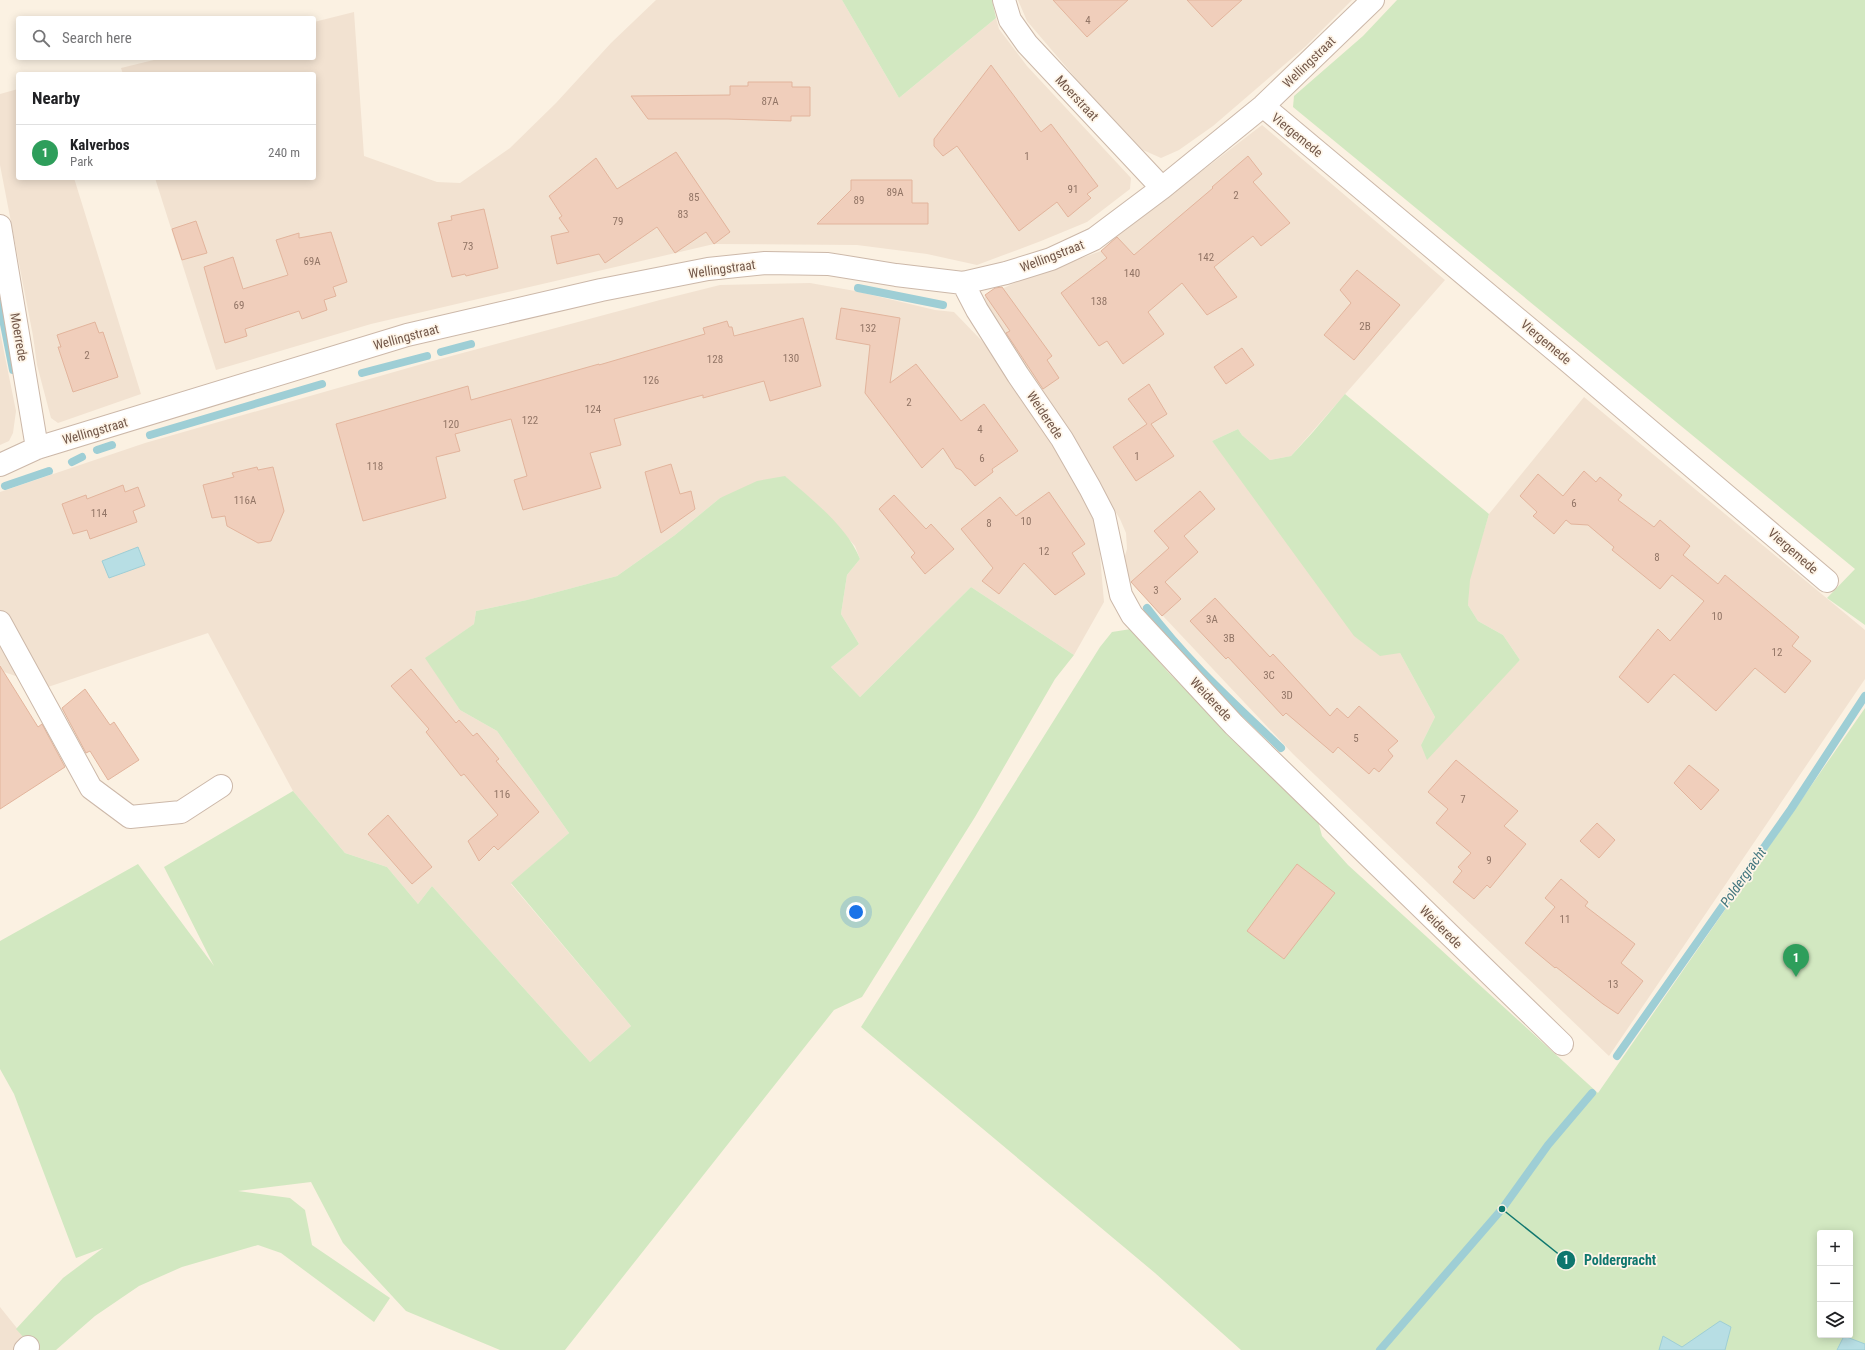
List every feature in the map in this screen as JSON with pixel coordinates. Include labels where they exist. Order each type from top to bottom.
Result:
[{"type":"street","name":"Moerstraat","points":[[1004,0],[1010,20],[1027,44],[1162,188]]},
{"type":"street","name":"Wellingstraat","points":[[0,465],[37,448],[408,335],[601,290],[708,269],[766,263],[828,264],[896,275],[963,282],[1006,273],[1051,259],[1094,239],[1162,188],[1263,106],[1374,0]]},
{"type":"street","name":"Viergemede","points":[[1263,106],[1827,580]]},
{"type":"street","name":"Moerrede","points":[[0,226],[37,448]]},
{"type":"street","name":"Weiderede","points":[[963,282],[980,315],[1062,439],[1104,515],[1121,596],[1132,615],[1234,725],[1562,1044]]},
{"type":"street","points":[[0,622],[91,788],[130,817],[181,812],[220,786]]},
{"type":"shaded area","points":[[656,0],[842,0],[899,98],[996,18],[999,29],[1027,66],[1131,178],[1130,189],[1087,222],[977,265],[927,254],[857,245],[714,244],[371,324],[216,370],[156,180],[316,180],[316,72],[122,72],[121,68],[154,60],[316,60],[316,22],[354,12],[364,156],[437,182],[460,183],[510,148],[556,103],[611,43]]},
{"type":"shaded area","points":[[1018,0],[1352,0],[1305,47],[1213,126],[1179,150],[1161,158],[1143,150],[1084,88],[1027,21]]},
{"type":"shaded area","points":[[16,90],[16,180],[75,180],[141,394],[58,423],[51,418],[37,365],[33,336],[0,165],[0,94]]},
{"type":"shaded area","points":[[1262,125],[1445,280],[1291,456],[1270,460],[1242,435],[1238,429],[1212,441],[1400,653],[1435,717],[1421,745],[1483,698],[1520,660],[1503,635],[1478,621],[1468,605],[1469,580],[1489,514],[1584,397],[1865,630],[1865,679],[1609,1056],[1293,754],[1131,582],[1128,577],[1124,559],[1127,549],[1126,533],[1120,519],[983,303],[985,297],[1023,279],[1101,251],[1117,236]]},
{"type":"shaded area","points":[[810,283],[855,291],[935,310],[954,312],[982,341],[1008,373],[1085,498],[1098,532],[1104,602],[1074,655],[971,587],[860,697],[831,667],[859,644],[841,614],[847,575],[860,559],[855,546],[823,510],[786,477],[720,498],[675,535],[617,576],[527,600],[476,611],[474,624],[426,658],[460,710],[497,731],[569,833],[511,884],[631,1026],[590,1062],[432,886],[418,904],[387,867],[345,853],[293,791],[208,633],[48,687],[4,672],[0,675],[0,492],[145,443],[429,362],[660,300],[720,285]]},
{"type":"shaded area","points":[[0,332],[16,411],[13,433],[9,441],[0,445]]},
{"type":"shaded area","points":[[0,1307],[28,1342],[19,1350],[0,1350]]},
{"type":"green space","points":[[842,0],[992,0],[996,18],[899,98]]},
{"type":"green space","points":[[1397,0],[1865,0],[1865,625],[1827,598],[1855,569],[1293,107],[1294,96],[1363,36]]},
{"type":"green space","points":[[1345,394],[1489,514],[1470,580],[1468,605],[1478,621],[1503,635],[1520,660],[1427,760],[1421,745],[1435,717],[1400,653],[1380,656],[1354,636],[1212,441],[1238,429],[1242,435],[1270,460],[1291,456]]},
{"type":"green space","points":[[785,476],[837,524],[854,547],[860,559],[847,575],[841,614],[859,644],[831,667],[860,697],[971,587],[1074,655],[1055,679],[975,817],[862,997],[834,1010],[565,1350],[500,1350],[406,1311],[343,1243],[311,1182],[238,1191],[290,1198],[305,1210],[312,1245],[390,1298],[374,1322],[281,1253],[258,1245],[182,1267],[139,1286],[95,1316],[56,1350],[35,1350],[16,1329],[63,1278],[103,1248],[76,1258],[14,1094],[0,1069],[0,941],[138,864],[214,966],[164,867],[293,791],[345,853],[387,867],[418,904],[432,886],[590,1062],[631,1026],[511,883],[569,833],[497,731],[460,710],[425,658],[474,624],[476,611],[527,600],[617,576],[675,535],[720,498],[757,481]]},
{"type":"green space","points":[[1131,629],[1168,672],[1318,821],[1322,836],[1348,865],[1598,1093],[1865,708],[1865,1350],[1241,1350],[1155,1273],[861,1027],[1100,647],[1112,632]]},
{"type":"water","points":[[138,547],[145,565],[109,578],[102,561]]},
{"type":"water","points":[[1720,1321],[1731,1327],[1725,1350],[1659,1350],[1663,1336],[1682,1347]]},
{"type":"water","points":[[1843,1338],[1849,1338],[1865,1344],[1865,1350],[1837,1350]]},
{"type":"building","points":[[1053,0],[1128,0],[1087,37]]},
{"type":"building","points":[[1187,0],[1242,0],[1212,27]]},
{"type":"building","points":[[991,65],[1041,132],[1051,124],[1098,186],[1087,194],[1091,198],[1068,217],[1057,202],[1019,231],[957,146],[943,156],[934,146],[934,139]]},
{"type":"building","points":[[748,82],[792,82],[792,87],[810,87],[810,116],[791,116],[791,121],[648,119],[631,96],[730,95],[730,86],[748,86]]},
{"type":"building","points":[[676,152],[730,232],[714,244],[706,232],[675,253],[657,227],[605,263],[599,254],[557,264],[551,236],[569,232],[559,218],[562,216],[549,196],[596,158],[617,189]]},
{"type":"building","points":[[1248,156],[1262,174],[1253,182],[1290,223],[1261,246],[1253,236],[1214,267],[1237,297],[1207,315],[1182,283],[1148,312],[1164,334],[1123,364],[1107,341],[1099,346],[1061,293],[1107,258],[1101,251],[1117,237],[1134,255],[1213,188],[1212,187]]},
{"type":"building","points":[[851,180],[912,180],[912,203],[928,203],[928,224],[817,224],[851,190]]},
{"type":"building","points":[[484,209],[498,268],[466,276],[465,274],[452,277],[438,223],[452,220],[451,216]]},
{"type":"building","points":[[196,221],[207,253],[182,260],[172,229]]},
{"type":"building","points":[[331,232],[347,282],[333,287],[336,296],[324,300],[327,310],[302,319],[299,311],[245,329],[247,336],[225,343],[204,267],[233,257],[243,289],[288,275],[276,240],[299,233],[299,238]]},
{"type":"building","points":[[1357,270],[1400,305],[1354,360],[1324,335],[1351,303],[1340,290]]},
{"type":"building","points":[[1002,287],[1052,356],[1047,360],[1059,378],[1043,389],[1006,333],[1010,331],[985,295],[995,288]]},
{"type":"building","points":[[841,308],[900,318],[890,383],[916,364],[961,421],[984,404],[1018,451],[992,469],[993,472],[975,486],[961,470],[956,468],[943,448],[922,468],[865,393],[870,345],[836,339]]},
{"type":"building","points":[[803,318],[821,386],[770,401],[764,381],[703,398],[703,395],[614,419],[621,445],[590,453],[601,488],[523,510],[514,480],[527,476],[511,419],[455,434],[460,451],[436,457],[446,498],[363,521],[336,424],[468,386],[471,400],[705,334],[703,328],[727,321],[729,327],[732,327],[734,336]]},
{"type":"building","points":[[95,322],[99,333],[103,332],[118,377],[73,392],[58,347],[61,347],[57,335]]},
{"type":"building","points":[[1242,348],[1254,365],[1226,384],[1214,367]]},
{"type":"building","points":[[1149,384],[1167,414],[1151,424],[1174,456],[1136,481],[1113,447],[1147,424],[1128,399]]},
{"type":"building","points":[[671,464],[680,494],[691,491],[695,509],[661,533],[645,472]]},
{"type":"building","points":[[257,467],[258,470],[273,467],[284,511],[271,541],[258,543],[227,526],[225,516],[212,518],[203,485],[234,477],[232,473]]},
{"type":"building","points":[[1584,471],[1596,482],[1600,477],[1622,495],[1618,500],[1654,527],[1660,520],[1690,546],[1683,555],[1718,584],[1725,575],[1799,637],[1792,646],[1811,661],[1785,693],[1755,668],[1716,711],[1674,674],[1648,703],[1619,677],[1658,629],[1670,641],[1704,601],[1672,575],[1660,589],[1612,550],[1614,547],[1588,525],[1571,524],[1566,520],[1554,534],[1533,516],[1537,512],[1520,496],[1538,474],[1563,496]]},
{"type":"building","points":[[123,485],[125,492],[138,487],[145,506],[133,511],[137,522],[90,539],[87,530],[73,534],[62,504],[86,495],[87,499]]},
{"type":"building","points":[[1200,491],[1215,509],[1184,536],[1198,552],[1165,582],[1181,599],[1162,616],[1131,582],[1169,548],[1154,531]]},
{"type":"building","points":[[1049,492],[1085,544],[1072,553],[1085,574],[1055,595],[1024,563],[999,594],[982,581],[993,568],[961,529],[1000,497],[1016,516]]},
{"type":"building","points":[[894,495],[926,529],[931,524],[954,549],[925,574],[911,557],[915,553],[879,509]]},
{"type":"building","points":[[1215,598],[1270,657],[1273,654],[1330,716],[1337,708],[1348,718],[1359,706],[1398,741],[1388,750],[1393,756],[1379,772],[1374,768],[1369,774],[1338,747],[1333,753],[1286,713],[1283,716],[1228,657],[1226,659],[1190,621]]},
{"type":"building","points":[[0,666],[38,727],[42,724],[65,767],[0,809]]},
{"type":"building","points":[[411,669],[456,723],[459,720],[473,736],[477,733],[499,759],[496,761],[539,812],[498,850],[494,846],[479,861],[468,841],[498,815],[464,774],[461,776],[426,732],[429,729],[391,686]]},
{"type":"building","points":[[85,689],[110,725],[114,722],[139,760],[108,780],[90,751],[86,753],[62,708]]},
{"type":"building","points":[[1456,760],[1518,811],[1504,826],[1526,844],[1490,888],[1487,885],[1474,899],[1453,882],[1462,871],[1458,867],[1471,853],[1436,823],[1448,809],[1428,792]]},
{"type":"building","points":[[1689,765],[1719,790],[1701,810],[1674,783]]},
{"type":"building","points":[[388,815],[432,867],[412,884],[368,834]]},
{"type":"building","points":[[1597,823],[1615,840],[1599,858],[1580,841]]},
{"type":"building","points":[[1297,864],[1335,893],[1284,959],[1247,931]]},
{"type":"building","points":[[1561,879],[1588,902],[1585,906],[1635,944],[1621,963],[1643,981],[1618,1014],[1556,967],[1555,968],[1525,943],[1555,907],[1545,898]]},
{"type":"waterway","points":[[858,288],[943,305]]},
{"type":"waterway","points":[[0,304],[13,370]]},
{"type":"waterway","points":[[441,352],[471,344]]},
{"type":"waterway","points":[[362,373],[427,356]]},
{"type":"waterway","points":[[150,435],[322,384]]},
{"type":"waterway","points":[[97,450],[112,445]]},
{"type":"waterway","points":[[72,462],[82,457]]},
{"type":"waterway","points":[[5,486],[49,471]]},
{"type":"waterway","points":[[1147,608],[1194,663],[1228,698],[1281,748]]},
{"type":"waterway","name":"Poldergracht","points":[[1617,1056],[1791,809],[1865,696]]},
{"type":"waterway","name":"Poldergracht","points":[[1380,1350],[1502,1209],[1548,1145],[1592,1093]]},
{"type":"place","name":"Kalverbos","points":[[1796,977]]},
{"type":"place","name":"Poldergracht","points":[[1502,1209]]}]
